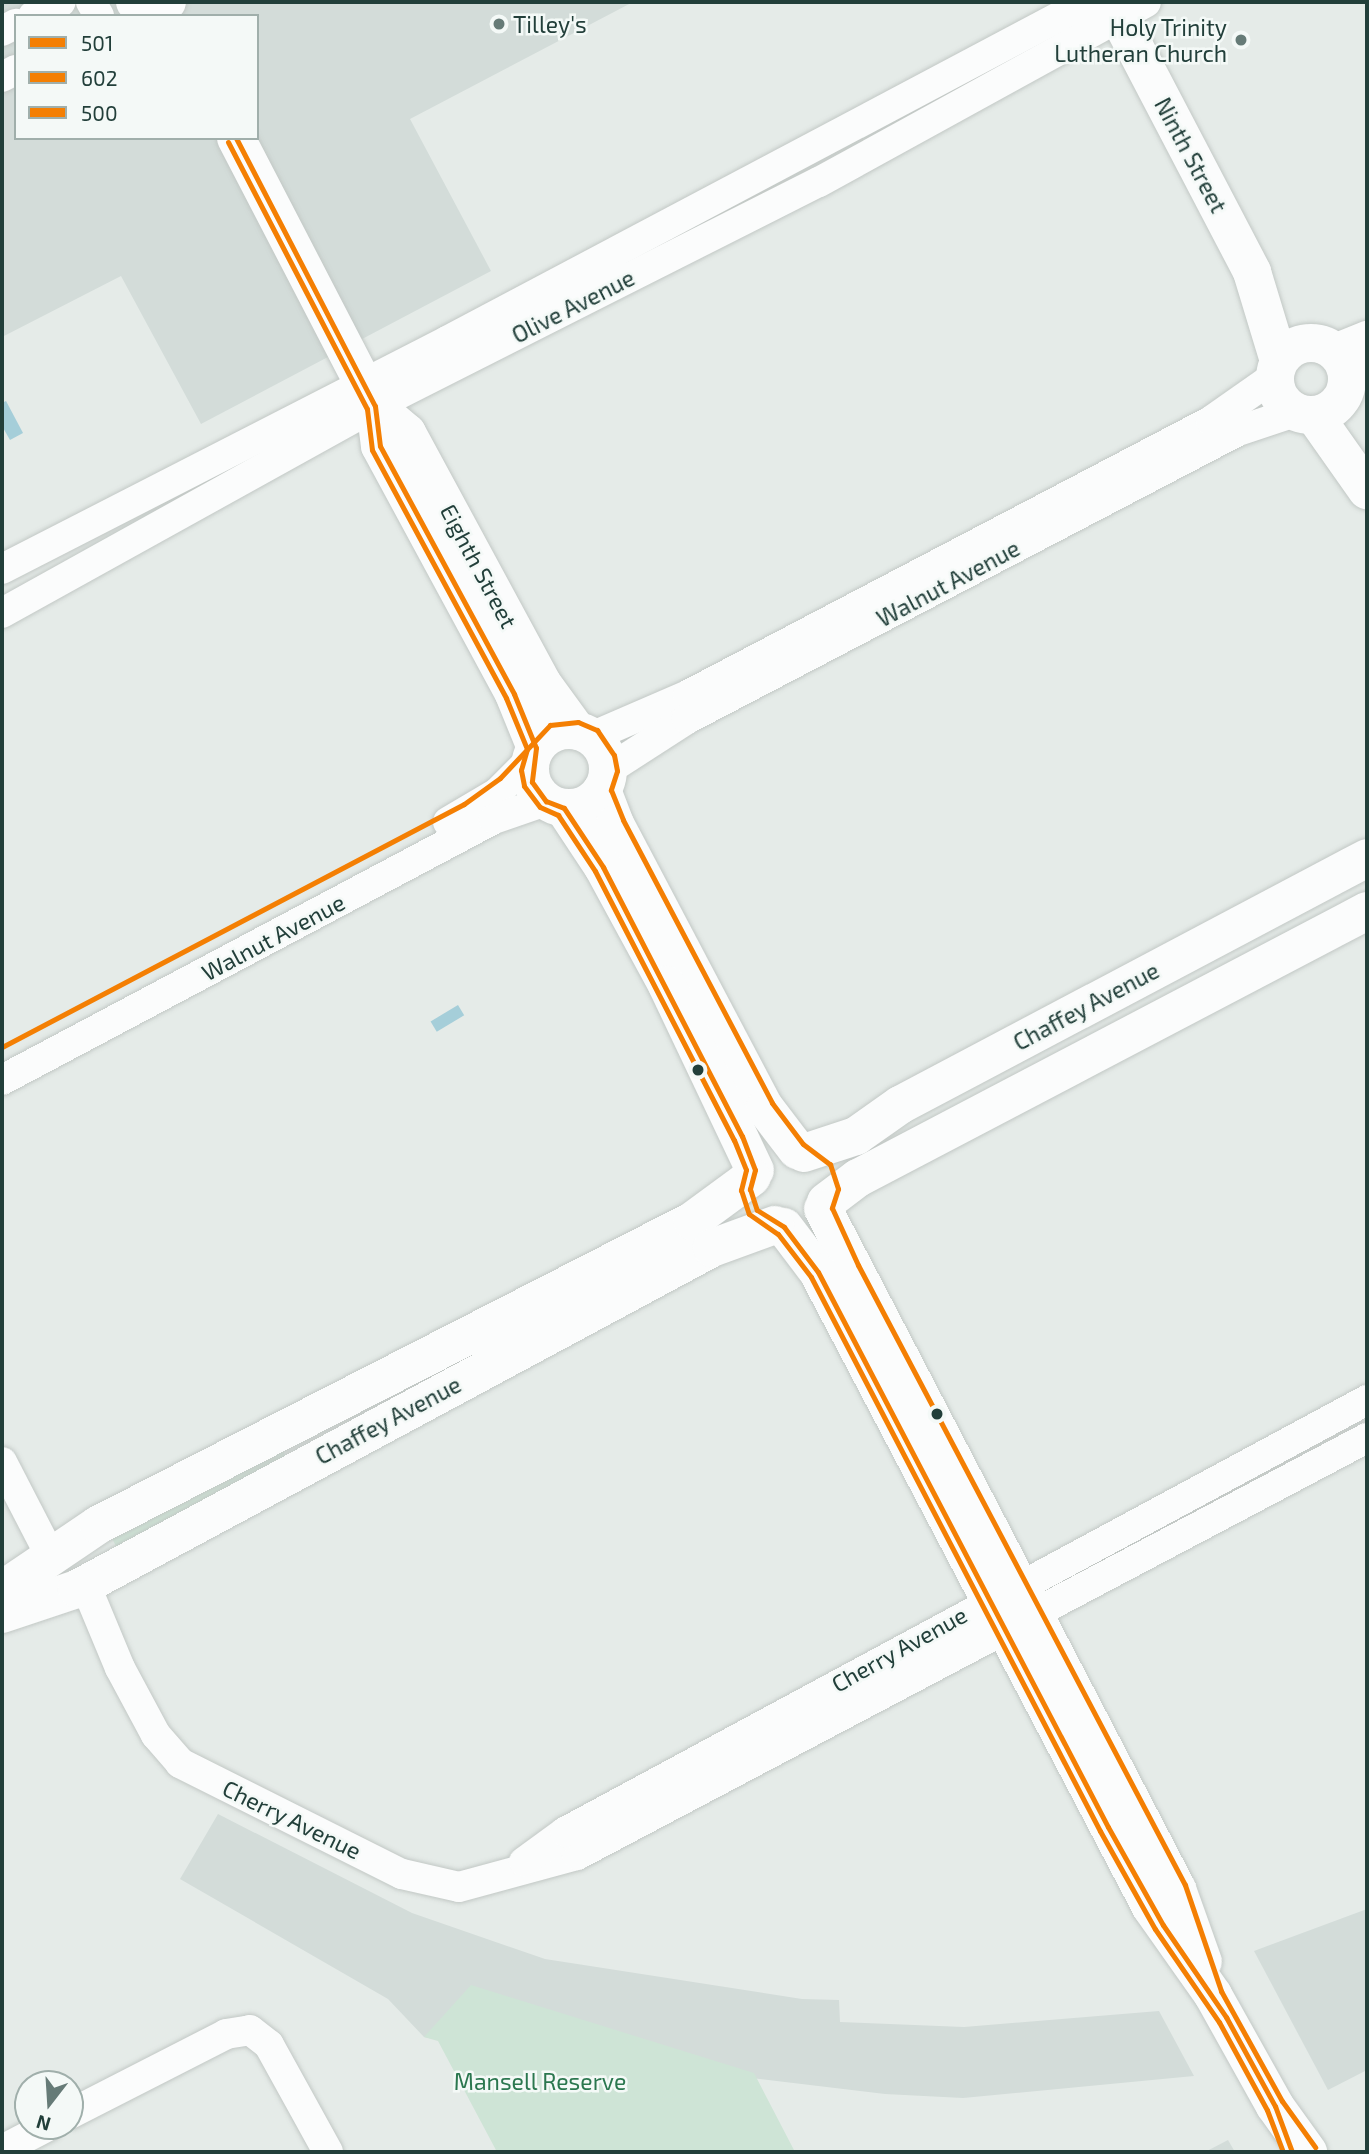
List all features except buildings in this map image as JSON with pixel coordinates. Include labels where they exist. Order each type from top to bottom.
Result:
[{"type":"street","points":[[37,14],[61,2]]},
{"type":"street","name":"Ninth Street","points":[[1116,5],[1252,272],[1330,381],[1367,481]]},
{"type":"street","name":"Olive Avenue","points":[[2,569],[819,182],[1116,5]]},
{"type":"street","name":"Eighth Street","points":[[237,140],[369,394],[380,446],[514,694],[534,753]]},
{"type":"street","name":"Ninth Street","points":[[1252,272],[1277,368],[1279,397],[1330,381]]},
{"type":"street","name":"Walnut Avenue","points":[[595,757],[687,719],[1330,381],[1367,335]]},
{"type":"street","points":[[1277,368],[1294,347],[1330,381]]},
{"type":"street","name":"Walnut Avenue","points":[[595,757],[688,695],[1211,421],[1277,368]]},
{"type":"street","name":"Ninth Street","points":[[1330,381],[1367,490]]},
{"type":"street","name":"Olive Avenue","points":[[2,613],[333,433],[369,394]]},
{"type":"street","name":"Eighth Street","points":[[369,394],[407,433],[542,683],[595,757],[615,824],[759,1097],[801,1152]]},
{"type":"street","points":[[555,805],[586,805],[595,757],[554,733],[534,753],[532,782],[555,805],[603,867],[667,985],[753,1174],[752,1200],[780,1226],[818,1272],[1010,1607]]},
{"type":"street","name":"Walnut Avenue","points":[[2,1057],[469,811],[497,793],[534,753]]},
{"type":"street","name":"Walnut Avenue","points":[[2,1080],[494,820],[555,805]]},
{"type":"street","name":"Chaffey Avenue","points":[[801,1152],[856,1136],[900,1105],[1367,858]]},
{"type":"street","points":[[1281,904],[1303,944]]},
{"type":"street","name":"Chaffey Avenue","points":[[824,1206],[858,1178],[1367,911]]},
{"type":"street","points":[[1027,1036],[1048,1077]]},
{"type":"street","points":[[753,1174],[773,1153],[801,1152],[827,1178],[824,1206],[1152,1907],[1213,1995],[1275,2106],[1308,2152]]},
{"type":"street","name":"Chaffey Avenue","points":[[2,1614],[77,1588],[306,1463],[545,1317],[692,1222],[753,1174]]},
{"type":"street","points":[[780,1226],[806,1224],[824,1206]]},
{"type":"street","name":"Chaffey Avenue","points":[[2,1590],[98,1525],[288,1430],[545,1317],[712,1248],[780,1226]]},
{"type":"street","name":"Cherry Avenue","points":[[77,1588],[165,1749],[200,1774],[402,1874],[431,1883],[459,1886],[512,1870],[578,1855],[1367,1400]]},
{"type":"street","points":[[288,1430],[306,1463]]},
{"type":"street","name":"Cherry Avenue","points":[[1010,1607],[1367,1438]]},
{"type":"street","points":[[2,1462],[51,1555],[77,1588]]},
{"type":"street","points":[[84,2107],[226,2034],[250,2030],[269,2045],[328,2152]]},
{"type":"street","points":[[1275,2106],[1292,2152]]},
{"type":"street","points":[[2,2150],[21,2140]]},
{"type":"shaded area","points":[[2,2],[633,2],[410,119],[491,271],[201,424],[121,276],[2,337]]},
{"type":"shaded area","points":[[218,1814],[412,1913],[545,1959],[802,1999],[839,2000],[840,2022],[964,2027],[1159,2011],[1194,2076],[963,2098],[885,2094],[424,2037],[388,1999],[180,1879]]},
{"type":"shaded area","points":[[1367,1909],[1367,2070],[1328,2090],[1254,1951]]},
{"type":"shaded area","points":[[1228,2140],[1235,2152],[1205,2152]]},
{"type":"green space","points":[[282,1449],[288,1461],[117,1548],[111,1536]]},
{"type":"green space","name":"Mansell Reserve","points":[[471,1985],[754,2073],[795,2152],[497,2152],[438,2041],[424,2037]]},
{"type":"water","points":[[6,401],[23,433],[10,440],[2,426],[2,403]]},
{"type":"water","points":[[458,1005],[464,1015],[437,1032],[431,1021]]},
{"type":"transit line","name":"501","points":[[237,140],[375,406],[380,446],[514,694],[536,748],[532,782],[546,801],[564,808],[603,867],[742,1136],[755,1170],[750,1189],[757,1210],[784,1227],[818,1272],[1108,1827],[1163,1925],[1226,2017],[1275,2106],[1292,2152]]},
{"type":"transit line","name":"602","points":[[228,142],[367,409],[372,450],[506,698],[527,749],[521,770],[524,786],[540,807],[558,815],[595,871],[734,1140],[746,1170],[741,1190],[749,1214],[778,1234],[811,1277],[1100,1831],[1155,1929],[1219,2022],[1267,2110],[1283,2152]]},
{"type":"transit line","name":"500","points":[[2,1047],[464,804],[500,778],[550,725],[578,722],[597,730],[614,755],[617,771],[611,790],[623,820],[772,1103],[803,1144],[830,1164],[838,1189],[832,1208],[858,1265],[1185,1885],[1221,1991],[1282,2101],[1315,2147]]},
{"type":"place","name":"Tilley's","points":[[499,24]]},
{"type":"place","name":"Holy Trinity Lutheran Church","points":[[1241,40]]}]
